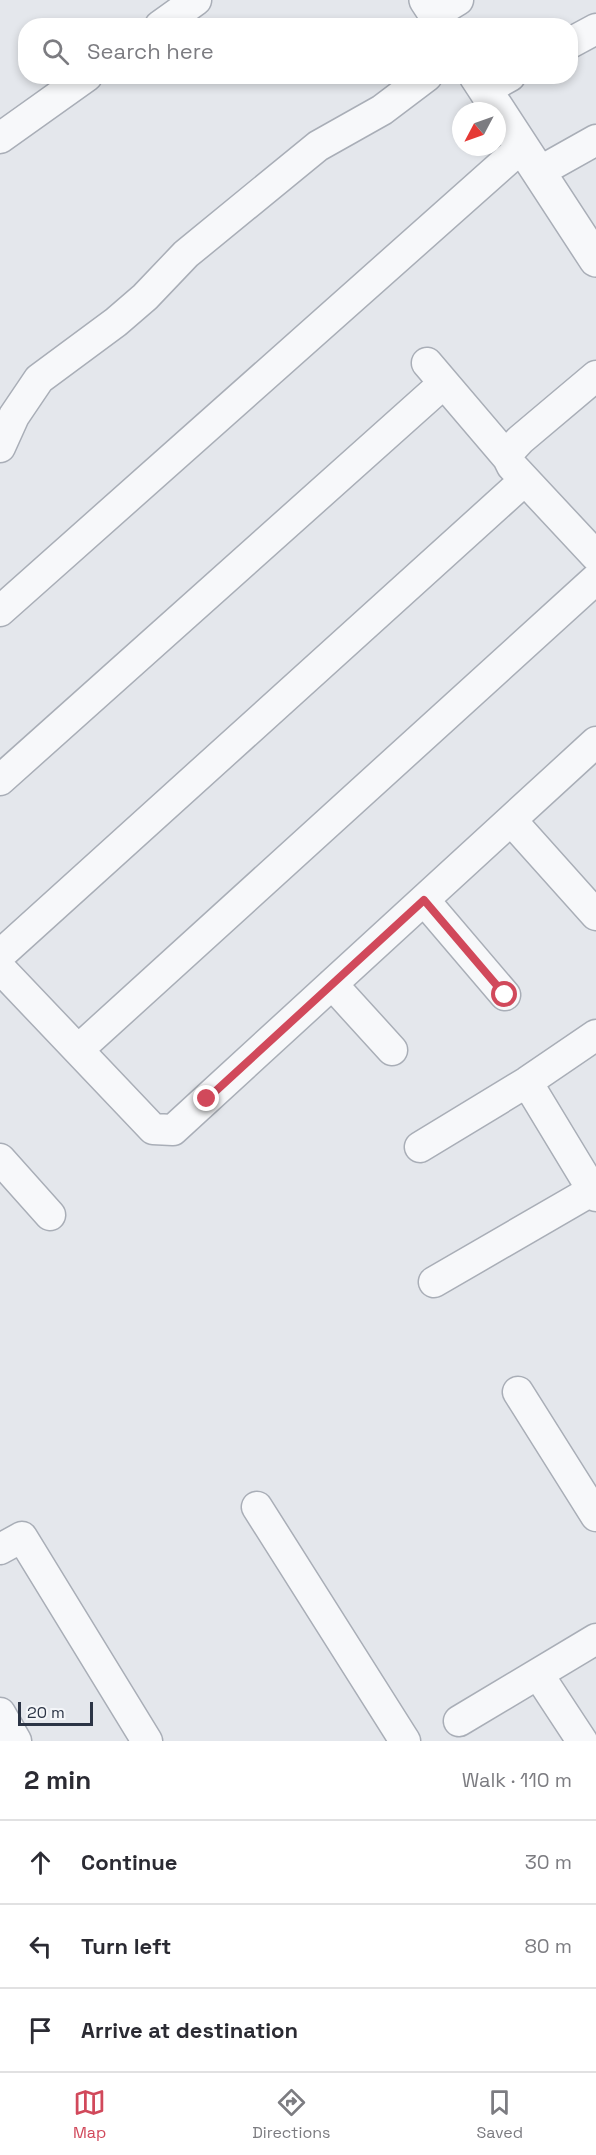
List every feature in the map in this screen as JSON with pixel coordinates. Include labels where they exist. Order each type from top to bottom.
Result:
[{"type":"street","points":[[171,18],[196,0]]},
{"type":"street","points":[[578,39],[596,29]]},
{"type":"street","points":[[0,138],[76,84]]},
{"type":"street","points":[[0,447],[14,416],[39,379],[116,322],[145,297],[186,254],[318,146],[382,111],[417,84]]},
{"type":"street","points":[[493,84],[531,160],[594,253]]},
{"type":"street","points":[[0,611],[531,160],[596,140]]},
{"type":"street","points":[[0,780],[435,373],[517,469],[596,556]]},
{"type":"street","points":[[517,469],[508,453],[520,440],[596,376]]},
{"type":"street","points":[[0,955],[517,469]]},
{"type":"street","points":[[78,1050],[596,579]]},
{"type":"street","points":[[0,968],[153,1129],[173,1130],[596,742]]},
{"type":"street","points":[[511,820],[596,915]]},
{"type":"street","points":[[424,900],[505,995]]},
{"type":"street","points":[[332,984],[392,1050]]},
{"type":"street","points":[[420,1147],[527,1082],[596,1035]]},
{"type":"street","points":[[434,1282],[594,1193],[527,1082]]},
{"type":"street","points":[[0,1159],[50,1215]]},
{"type":"street","points":[[518,1392],[596,1516]]},
{"type":"street","points":[[257,1507],[405,1741]]},
{"type":"street","points":[[0,1549],[22,1537],[147,1741]]},
{"type":"street","points":[[459,1721],[596,1639]]},
{"type":"street","points":[[538,1674],[582,1741]]},
{"type":"street","points":[[0,1713],[16,1741]]},
{"type":"route","points":[[207,1099],[424,900],[505,995]]}]
